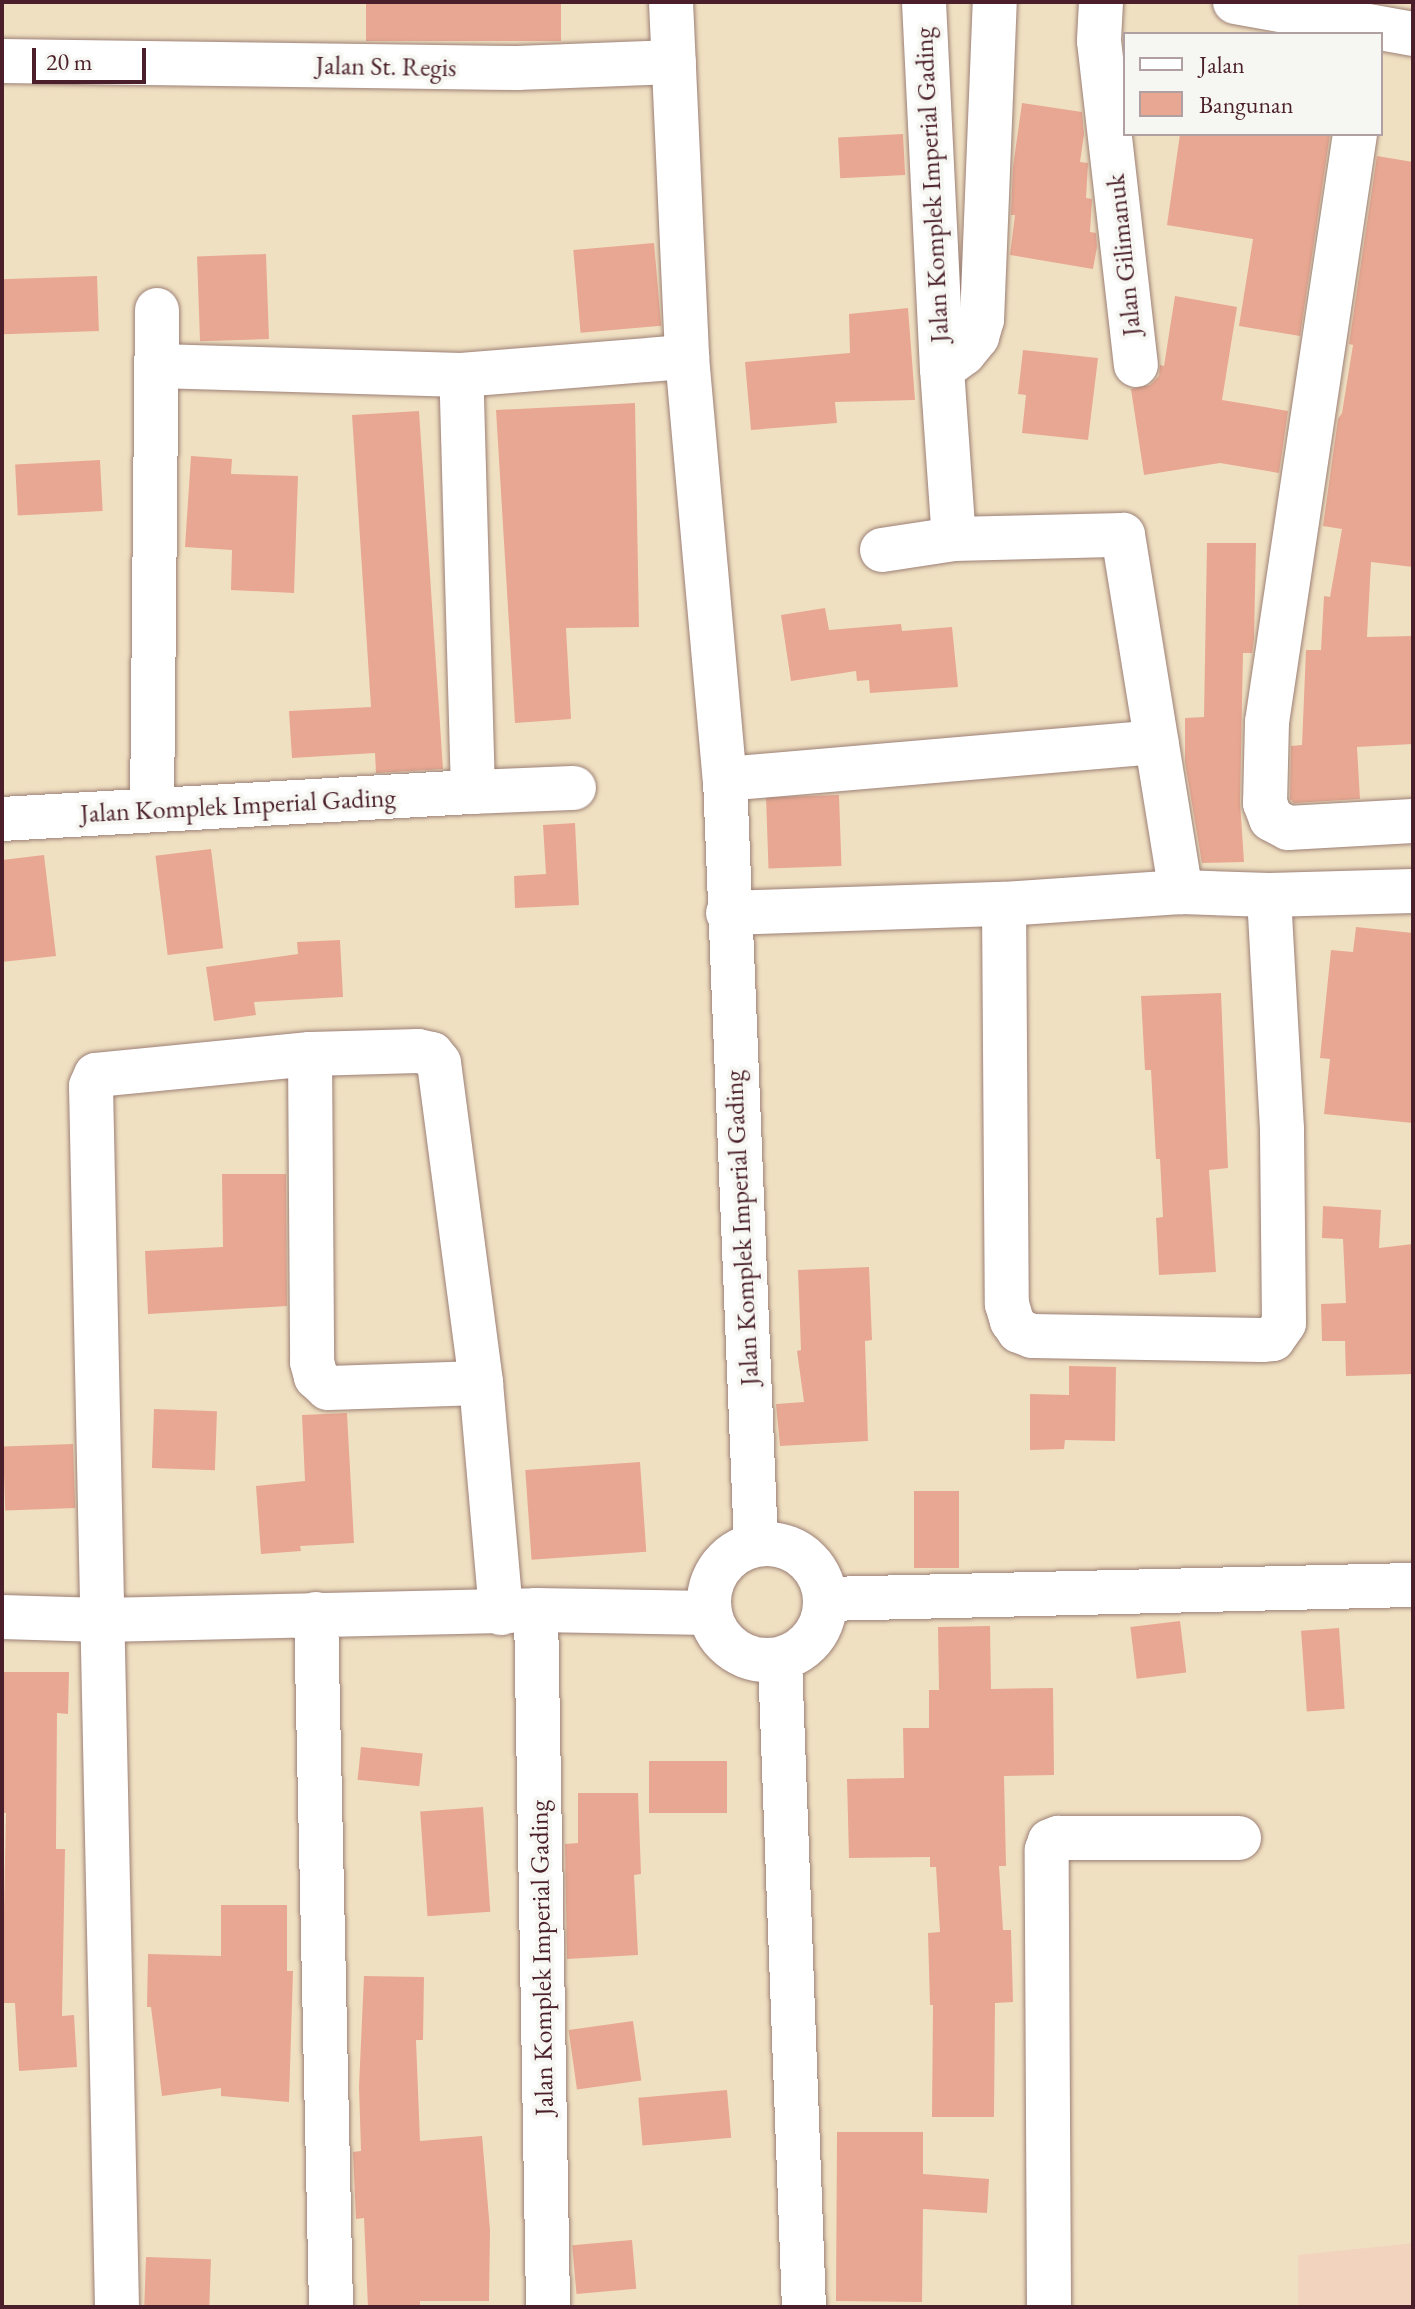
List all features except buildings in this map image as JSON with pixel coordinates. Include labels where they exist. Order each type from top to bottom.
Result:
[{"type":"street","name":"Jalan Komplek Imperial Gading","points":[[671,2],[687,357],[725,779],[728,913],[756,1544]]},
{"type":"street","name":"Jalan Komplek Imperial Gading","points":[[924,2],[942,369],[954,539]]},
{"type":"street","name":"Jalan Komplek Imperial Gading","points":[[942,369],[964,353],[977,337],[982,320],[995,2]]},
{"type":"street","name":"Jalan Gilimanuk","points":[[1101,2],[1099,41],[1136,365]]},
{"type":"street","points":[[1235,2],[1385,32]]},
{"type":"street","name":"Jalan St. Regis","points":[[2,61],[486,68],[674,62]]},
{"type":"street","points":[[1355,136],[1267,722],[1265,803],[1271,819],[1288,828],[1413,821]]},
{"type":"street","points":[[152,810],[157,310]]},
{"type":"street","points":[[158,366],[461,375],[687,357]]},
{"type":"street","points":[[461,375],[473,792]]},
{"type":"street","points":[[882,550],[954,539],[1123,535],[1181,892]]},
{"type":"street","points":[[725,779],[1156,742]]},
{"type":"street","name":"Jalan Komplek Imperial Gading","points":[[2,819],[574,788]]},
{"type":"street","points":[[728,913],[1004,904],[1181,892],[1269,895],[1413,891]]},
{"type":"street","points":[[1004,904],[1006,1288],[1012,1321],[1019,1331],[1032,1336],[1262,1340],[1273,1339],[1284,1323],[1282,1129],[1269,895]]},
{"type":"street","name":"Jalan Komplek Imperial Gading","points":[[310,1054],[418,1051],[432,1054],[439,1063],[481,1383],[518,1612],[548,2307]]},
{"type":"street","points":[[117,2307],[93,1080],[98,1074],[310,1054],[312,1362],[316,1377],[328,1388],[481,1383]]},
{"type":"street","points":[[756,1544],[789,1547],[816,1568],[826,1599],[821,1626],[813,1637],[804,1648],[780,1660],[749,1659],[723,1642],[710,1613],[710,1590],[719,1569],[735,1553],[756,1544]]},
{"type":"street","points":[[826,1599],[1413,1585]]},
{"type":"street","points":[[2,1617],[102,1620],[316,1614],[710,1613]]},
{"type":"street","points":[[316,1614],[331,2307]]},
{"type":"street","points":[[780,1660],[804,2307]]},
{"type":"street","points":[[1049,2307],[1050,1841],[1058,1838],[1239,1838]]},
{"type":"shaded area","points":[[1413,2243],[1413,2307],[1298,2307],[1298,2255]]}]
